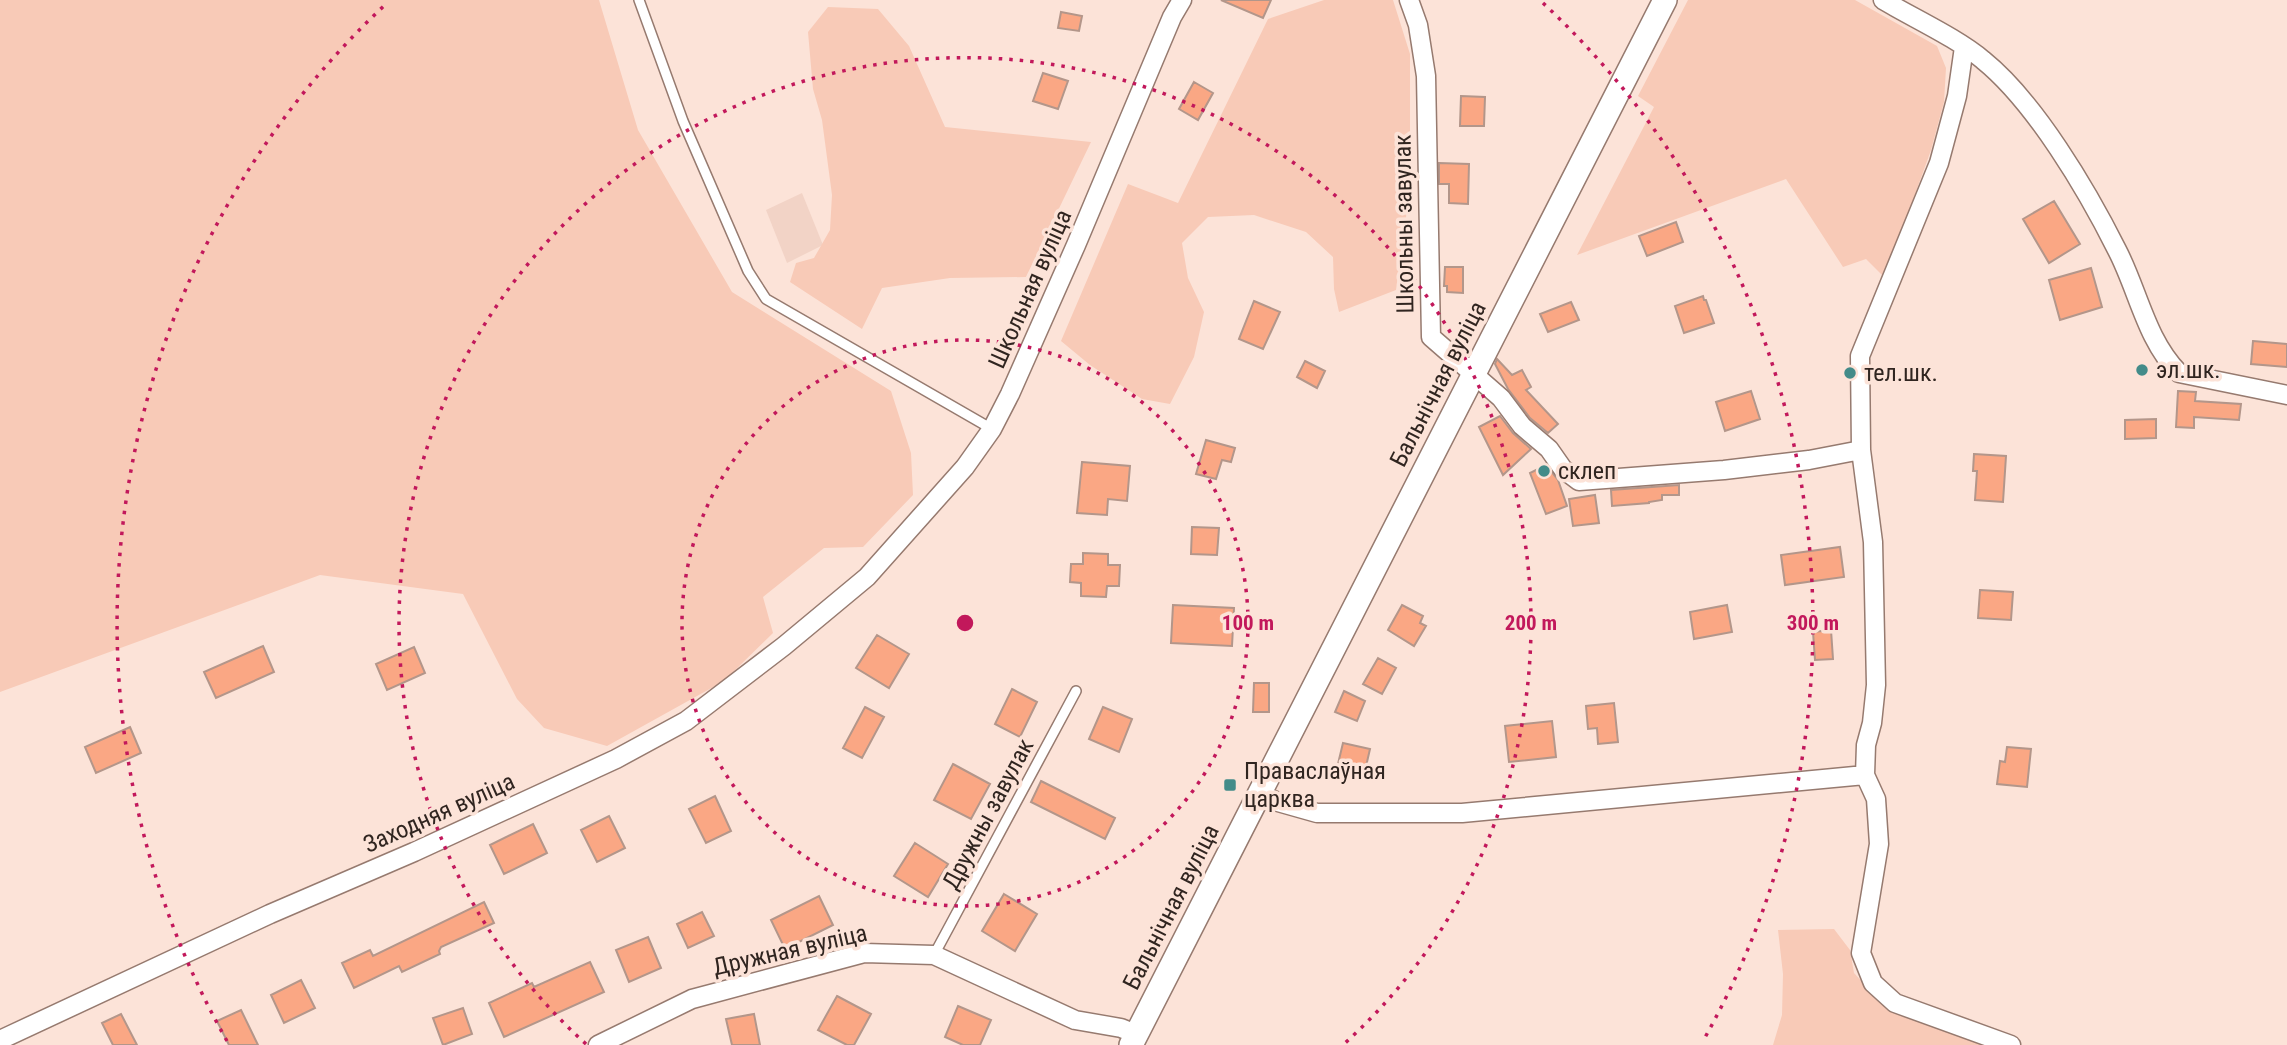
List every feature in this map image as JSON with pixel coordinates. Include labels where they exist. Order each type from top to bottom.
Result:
[{"type":"street","name":"Школьная вуліца","points":[[871,572],[965,467],[992,429],[1076,246],[1172,17],[1182,0]]},
{"type":"street","name":"Школьны завулак","points":[[1409,0],[1418,25],[1426,76],[1431,337],[1501,398],[1522,426],[1549,449],[1563,469],[1579,481],[1724,470],[1809,460],[1861,450]]},
{"type":"street","name":"Бальнічная вуліца","points":[[1134,1039],[1665,0]]},
{"type":"street","points":[[1882,0],[1983,59],[2017,93],[2062,155],[2118,251],[2158,346],[2179,373],[2287,396]]},
{"type":"street","points":[[1964,47],[1957,96],[1938,163],[1860,356],[1861,450],[1872,542],[1876,685],[1864,775],[1876,799],[1879,844],[1861,953],[1873,983],[1895,1003],[2011,1045]]},
{"type":"street","name":"Заходняя вуліца","points":[[0,1040],[639,747],[686,722],[784,646],[871,572]]},
{"type":"street","points":[[1258,793],[1318,813],[1461,813],[1864,775]]},
{"type":"street","name":"Дружная вуліца","points":[[598,1045],[692,999],[864,953],[934,955],[1075,1020],[1121,1028],[1134,1039]]},
{"type":"lane","points":[[639,0],[683,121],[748,271],[766,299],[992,429]]},
{"type":"lane","name":"Дружны завулак","points":[[934,955],[1076,691]]},
{"type":"shaded area","points":[[0,0],[599,0],[638,130],[732,292],[891,391],[911,453],[913,495],[863,547],[824,548],[763,597],[773,633],[724,681],[607,746],[544,728],[517,699],[463,594],[320,575],[0,692]]},
{"type":"shaded area","points":[[1324,0],[1393,0],[1410,54],[1410,188],[1396,290],[1339,312],[1334,289],[1333,257],[1306,232],[1254,215],[1208,217],[1182,243],[1188,278],[1204,312],[1194,357],[1170,404],[1142,399],[1090,365],[1061,341],[1128,184],[1178,203],[1268,19]]},
{"type":"shaded area","points":[[1688,0],[1855,0],[1937,46],[1946,68],[1944,102],[1931,150],[1885,278],[1866,259],[1843,267],[1786,179],[1577,255],[1654,107],[1638,96]]},
{"type":"shaded area","points":[[828,7],[878,9],[909,46],[945,127],[1091,142],[1026,277],[950,278],[882,288],[862,329],[790,282],[796,263],[814,258],[830,230],[832,195],[822,120],[813,89],[808,32]]},
{"type":"shaded area","points":[[802,193],[823,245],[787,263],[766,210]]},
{"type":"shaded area","points":[[1834,929],[1850,950],[1854,973],[1878,999],[1993,1045],[1773,1045],[1782,1015],[1783,974],[1778,930]]},
{"type":"building","points":[[1221,0],[1271,0],[1263,18]]},
{"type":"building","points":[[1061,12],[1082,16],[1079,31],[1058,28]]},
{"type":"building","points":[[1043,73],[1068,81],[1058,109],[1033,101]]},
{"type":"building","points":[[1194,82],[1213,93],[1198,120],[1179,109]]},
{"type":"building","points":[[1461,96],[1485,97],[1484,126],[1460,126]]},
{"type":"building","points":[[1439,163],[1469,164],[1468,204],[1449,203],[1449,184],[1439,184]]},
{"type":"building","points":[[2054,201],[2080,244],[2049,263],[2023,219]]},
{"type":"building","points":[[1676,222],[1683,242],[1647,256],[1639,236]]},
{"type":"building","points":[[1445,267],[1463,267],[1463,293],[1447,292],[1447,286],[1444,286]]},
{"type":"building","points":[[2091,268],[2102,307],[2060,320],[2049,280]]},
{"type":"building","points":[[1703,296],[1714,323],[1684,333],[1675,306]]},
{"type":"building","points":[[1254,301],[1280,312],[1263,349],[1239,339]]},
{"type":"building","points":[[1571,302],[1579,320],[1548,332],[1540,314]]},
{"type":"building","points":[[2253,341],[2287,344],[2287,367],[2251,364]]},
{"type":"building","points":[[1497,359],[1512,375],[1522,370],[1531,387],[1526,390],[1558,424],[1548,433],[1530,418],[1508,389],[1495,364]]},
{"type":"building","points":[[1305,361],[1325,371],[1317,388],[1297,377]]},
{"type":"building","points":[[1751,391],[1760,419],[1725,431],[1716,402]]},
{"type":"building","points":[[2178,391],[2196,392],[2195,401],[2241,404],[2239,420],[2194,417],[2194,428],[2176,427]]},
{"type":"building","points":[[1500,416],[1513,433],[1531,449],[1503,475],[1479,427]]},
{"type":"building","points":[[2156,419],[2156,438],[2125,439],[2125,420]]},
{"type":"building","points":[[1206,440],[1235,448],[1231,462],[1222,460],[1216,479],[1196,474]]},
{"type":"building","points":[[1974,454],[2006,456],[2003,502],[1975,500],[1977,471],[1973,471]]},
{"type":"building","points":[[1082,462],[1130,466],[1127,501],[1108,499],[1107,515],[1077,513]]},
{"type":"building","points":[[1546,465],[1558,480],[1567,506],[1546,514],[1530,473]]},
{"type":"building","points":[[1679,485],[1679,495],[1662,495],[1662,500],[1649,503],[1612,506],[1611,490]]},
{"type":"building","points":[[1595,495],[1599,523],[1573,526],[1569,499]]},
{"type":"building","points":[[1192,527],[1219,528],[1217,555],[1191,554]]},
{"type":"building","points":[[1840,547],[1844,577],[1785,585],[1781,555]]},
{"type":"building","points":[[1083,553],[1108,554],[1108,565],[1120,565],[1119,586],[1107,586],[1106,597],[1081,596],[1081,583],[1070,582],[1071,564],[1083,564]]},
{"type":"building","points":[[1980,590],[2013,592],[2011,620],[1978,618]]},
{"type":"building","points":[[1173,605],[1234,608],[1232,646],[1171,643]]},
{"type":"building","points":[[1402,605],[1423,616],[1420,623],[1426,626],[1414,646],[1388,630]]},
{"type":"building","points":[[1727,605],[1732,632],[1694,639],[1690,612]]},
{"type":"building","points":[[1831,630],[1833,659],[1815,660],[1813,632]]},
{"type":"building","points":[[877,635],[909,654],[889,688],[856,668]]},
{"type":"building","points":[[263,646],[274,672],[216,698],[204,672]]},
{"type":"building","points":[[414,647],[425,673],[387,690],[376,664]]},
{"type":"building","points":[[1378,658],[1396,668],[1382,694],[1363,684]]},
{"type":"building","points":[[1254,683],[1269,683],[1269,712],[1253,712]]},
{"type":"building","points":[[1012,689],[1037,702],[1020,737],[995,724]]},
{"type":"building","points":[[1344,691],[1365,701],[1357,721],[1335,712]]},
{"type":"building","points":[[1614,703],[1618,742],[1598,744],[1597,728],[1588,729],[1586,706]]},
{"type":"building","points":[[865,707],[884,717],[862,758],[843,748]]},
{"type":"building","points":[[1103,707],[1132,719],[1119,752],[1089,739]]},
{"type":"building","points":[[1552,721],[1556,757],[1509,762],[1505,726]]},
{"type":"building","points":[[130,727],[141,753],[96,773],[85,747]]},
{"type":"building","points":[[1343,743],[1370,749],[1364,775],[1337,768]]},
{"type":"building","points":[[2007,747],[2031,749],[2027,787],[1997,784],[2000,761],[2005,762]]},
{"type":"building","points":[[953,764],[990,784],[971,819],[934,800]]},
{"type":"building","points":[[1041,781],[1115,818],[1105,839],[1031,802]]},
{"type":"building","points":[[715,796],[731,831],[706,843],[689,809]]},
{"type":"building","points":[[609,816],[625,848],[597,862],[581,830]]},
{"type":"building","points":[[533,824],[547,853],[504,874],[490,845]]},
{"type":"building","points":[[915,843],[948,864],[928,897],[894,876]]},
{"type":"building","points":[[1004,894],[1037,914],[1015,951],[982,931]]},
{"type":"building","points":[[819,896],[833,925],[785,949],[771,920]]},
{"type":"building","points":[[484,902],[494,923],[441,947],[440,954],[402,972],[399,966],[354,988],[342,963],[370,950],[373,956]]},
{"type":"building","points":[[702,912],[714,936],[688,948],[677,924]]},
{"type":"building","points":[[648,937],[661,968],[629,982],[616,950]]},
{"type":"building","points":[[590,962],[604,992],[504,1037],[489,1003],[532,983],[534,987]]},
{"type":"building","points":[[301,980],[315,1008],[284,1023],[271,995]]},
{"type":"building","points":[[837,996],[871,1014],[854,1045],[847,1045],[818,1030]]},
{"type":"building","points":[[958,1006],[991,1020],[980,1045],[963,1045],[945,1037]]},
{"type":"building","points":[[463,1008],[472,1034],[443,1045],[433,1018]]},
{"type":"building","points":[[241,1010],[258,1045],[229,1045],[217,1021]]},
{"type":"building","points":[[121,1014],[137,1045],[113,1045],[102,1023]]},
{"type":"building","points":[[754,1014],[760,1045],[732,1045],[726,1019]]},
{"type":"place","name":"эл.шк.","points":[[2142,370]]},
{"type":"place","name":"тел.шк.","points":[[1850,373]]},
{"type":"place","name":"склеп","points":[[1544,471]]},
{"type":"place","name":"Праваслаўная царква","points":[[1230,785]]}]
